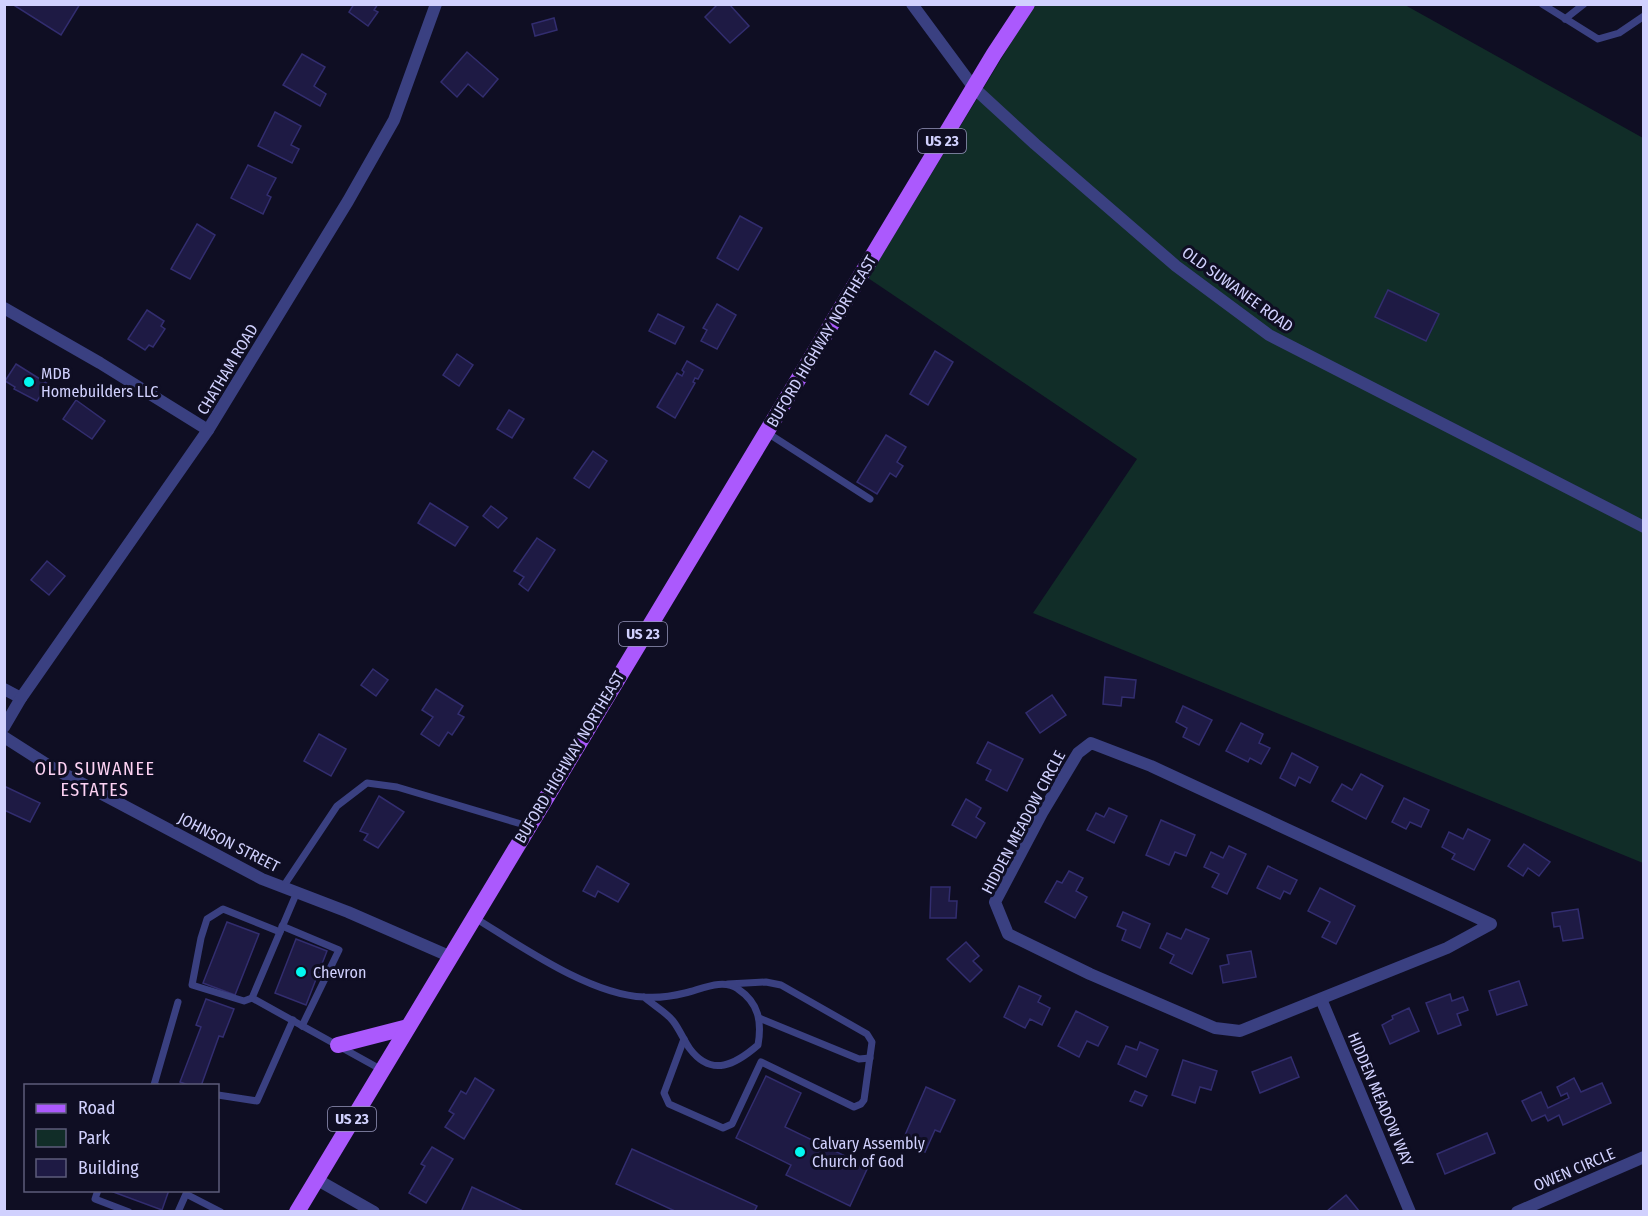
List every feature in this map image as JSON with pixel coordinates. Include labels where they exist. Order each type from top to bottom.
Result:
[{"type":"main road","name":"US 23","points":[[974,88],[1027,4]]},
{"type":"main road","name":"BUFORD HIGHWAY NORTHEAST","points":[[297,1212],[472,917],[974,88]]},
{"type":"main road","points":[[338,1044],[408,1027]]},
{"type":"street","name":"CHATHAM ROAD","points":[[4,727],[21,698],[208,430],[348,201],[393,120],[436,4]]},
{"type":"street","name":"OLD SUWANEE ROAD","points":[[912,4],[974,88],[1176,266],[1269,335],[1644,527]]},
{"type":"street","points":[[4,308],[208,430]]},
{"type":"street","points":[[4,689],[21,698]]},
{"type":"street","name":"JOHNSON STREET","points":[[4,737],[51,767],[262,879],[348,912],[449,956]]},
{"type":"street","name":"HIDDEN MEADOW CIRCLE","points":[[1091,743],[1151,766],[1491,924],[1447,948],[1321,999],[1240,1031],[1215,1028],[1090,974],[1008,934],[995,902],[1042,813],[1078,753],[1091,743]]},
{"type":"street","name":"HIDDEN MEADOW WAY","points":[[1321,999],[1410,1212]]},
{"type":"street","name":"OWEN CIRCLE","points":[[1517,1212],[1644,1157]]},
{"type":"street","points":[[316,1179],[374,1212]]},
{"type":"lane","points":[[1542,4],[1598,39],[1618,33],[1644,16]]},
{"type":"lane","points":[[1565,19],[1584,4]]},
{"type":"lane","points":[[766,432],[870,499]]},
{"type":"lane","points":[[283,887],[337,806],[367,783],[397,787],[528,826]]},
{"type":"lane","points":[[297,892],[281,929],[252,998],[244,1001],[192,985],[207,920],[223,909],[281,929],[339,950],[302,1026]]},
{"type":"lane","points":[[472,917],[569,974],[606,990],[644,997],[684,993],[701,987],[728,984],[766,982],[781,985],[867,1034],[872,1042],[864,1100],[854,1107],[761,1062],[750,1052]]},
{"type":"lane","points":[[644,997],[672,1020],[699,1060],[712,1065],[733,1064],[758,1045],[761,1027],[756,1008],[739,989],[728,984]]},
{"type":"lane","points":[[252,998],[382,1070]]},
{"type":"lane","points":[[154,1084],[178,1002]]},
{"type":"lane","points":[[759,1018],[859,1059],[870,1058]]},
{"type":"lane","points":[[219,1095],[257,1101],[293,1020]]},
{"type":"lane","points":[[684,1039],[664,1093],[665,1098],[669,1104],[723,1128],[732,1124],[761,1062]]},
{"type":"lane","points":[[98,1192],[95,1199],[129,1212]]},
{"type":"lane","points":[[178,1212],[186,1194],[221,1212]]},
{"type":"green space","points":[[1034,5],[1405,5],[1643,138],[1643,863],[1033,613],[1137,459],[868,278]]},
{"type":"building","points":[[12,4],[80,4],[61,35]]},
{"type":"building","points":[[354,4],[378,4],[374,10],[378,12],[368,26],[349,12]]},
{"type":"building","points":[[718,4],[729,4],[749,26],[730,43],[705,17]]},
{"type":"building","points":[[554,18],[557,30],[535,36],[532,24]]},
{"type":"building","points":[[467,52],[498,79],[483,97],[468,84],[457,97],[441,82]]},
{"type":"building","points":[[302,54],[325,67],[314,86],[326,94],[320,106],[283,85]]},
{"type":"building","points":[[275,112],[301,126],[291,145],[299,149],[292,163],[258,146]]},
{"type":"building","points":[[248,165],[276,178],[267,195],[271,197],[263,214],[231,198]]},
{"type":"building","points":[[740,216],[762,228],[738,270],[717,258]]},
{"type":"building","points":[[197,224],[215,235],[190,279],[171,269]]},
{"type":"building","points":[[1388,290],[1439,314],[1426,341],[1375,317]]},
{"type":"building","points":[[717,304],[736,315],[717,349],[701,341],[707,330],[703,328]]},
{"type":"building","points":[[147,310],[164,321],[161,326],[165,329],[153,347],[149,345],[145,350],[128,339]]},
{"type":"building","points":[[658,314],[684,327],[675,344],[649,331]]},
{"type":"building","points":[[935,351],[953,362],[928,405],[910,394]]},
{"type":"building","points":[[457,354],[473,365],[459,386],[443,375]]},
{"type":"building","points":[[687,361],[703,370],[698,379],[695,378],[693,382],[695,383],[675,418],[657,407],[677,373],[682,376],[684,372],[682,370]]},
{"type":"building","points":[[16,364],[48,384],[37,401],[14,389],[15,387],[5,381]]},
{"type":"building","points":[[76,400],[105,421],[92,439],[63,419]]},
{"type":"building","points":[[509,410],[524,419],[512,438],[497,429]]},
{"type":"building","points":[[886,435],[906,447],[897,462],[903,466],[896,477],[890,473],[877,494],[857,482]]},
{"type":"building","points":[[593,451],[607,461],[589,488],[574,478]]},
{"type":"building","points":[[430,503],[468,527],[455,546],[418,523]]},
{"type":"building","points":[[491,506],[507,518],[498,528],[483,516]]},
{"type":"building","points":[[537,538],[555,550],[528,591],[519,584],[524,577],[514,571]]},
{"type":"building","points":[[47,561],[65,576],[49,595],[31,580]]},
{"type":"building","points":[[373,669],[388,680],[376,696],[361,685]]},
{"type":"building","points":[[1105,677],[1136,680],[1134,698],[1122,697],[1121,706],[1103,704]]},
{"type":"building","points":[[436,689],[463,706],[458,714],[464,717],[452,735],[448,732],[439,746],[421,734],[433,717],[422,710]]},
{"type":"building","points":[[1052,695],[1066,715],[1040,733],[1026,713]]},
{"type":"building","points":[[1183,706],[1212,720],[1199,745],[1183,737],[1187,728],[1176,722]]},
{"type":"building","points":[[1241,723],[1263,734],[1259,743],[1270,748],[1261,764],[1250,758],[1248,762],[1226,751]]},
{"type":"building","points":[[319,734],[346,749],[331,776],[304,761]]},
{"type":"building","points":[[988,742],[1023,759],[1007,791],[986,780],[991,770],[977,763]]},
{"type":"building","points":[[1292,753],[1318,767],[1310,783],[1299,777],[1295,786],[1280,778]]},
{"type":"building","points":[[1361,774],[1383,786],[1366,819],[1332,801],[1342,784],[1352,790]]},
{"type":"building","points":[[4,786],[40,803],[30,822],[4,810]]},
{"type":"building","points":[[379,796],[404,812],[378,848],[364,840],[368,834],[360,831]]},
{"type":"building","points":[[1404,798],[1429,810],[1421,827],[1410,822],[1406,829],[1392,822]]},
{"type":"building","points":[[966,799],[981,808],[976,817],[985,823],[976,838],[952,825]]},
{"type":"building","points":[[1109,808],[1127,816],[1114,843],[1087,830],[1096,813],[1104,817]]},
{"type":"building","points":[[1161,820],[1195,835],[1186,856],[1175,852],[1169,865],[1146,855]]},
{"type":"building","points":[[1468,829],[1490,840],[1474,870],[1452,859],[1455,854],[1442,847],[1449,832],[1463,839]]},
{"type":"building","points":[[1524,844],[1550,862],[1539,876],[1528,868],[1523,876],[1508,866]]},
{"type":"building","points":[[1229,846],[1246,854],[1227,894],[1212,887],[1219,874],[1204,867],[1211,852],[1223,858]]},
{"type":"building","points":[[597,866],[629,884],[618,902],[598,891],[595,897],[583,891]]},
{"type":"building","points":[[1268,866],[1297,880],[1290,894],[1284,891],[1280,899],[1257,888]]},
{"type":"building","points":[[1069,871],[1083,878],[1076,891],[1087,897],[1075,918],[1045,902],[1057,881],[1062,883]]},
{"type":"building","points":[[931,887],[950,887],[949,901],[957,901],[956,918],[930,918]]},
{"type":"building","points":[[1320,888],[1355,906],[1336,944],[1322,937],[1330,922],[1308,911]]},
{"type":"building","points":[[1578,909],[1583,938],[1563,941],[1560,926],[1554,927],[1552,913]]},
{"type":"building","points":[[1123,912],[1150,924],[1140,948],[1122,940],[1126,930],[1117,926]]},
{"type":"building","points":[[227,922],[259,934],[235,995],[203,983]]},
{"type":"building","points":[[1186,929],[1209,939],[1192,974],[1170,963],[1174,955],[1160,948],[1167,933],[1181,939]]},
{"type":"building","name":"Chevron","points":[[296,939],[327,951],[306,1005],[275,993]]},
{"type":"building","points":[[966,942],[979,956],[973,961],[982,970],[970,982],[947,959]]},
{"type":"building","points":[[1251,951],[1256,977],[1223,983],[1220,966],[1229,964],[1227,955]]},
{"type":"building","points":[[1519,981],[1527,1005],[1497,1015],[1489,991]]},
{"type":"building","points":[[1019,986],[1041,996],[1038,1002],[1050,1008],[1042,1025],[1030,1019],[1025,1028],[1004,1017]]},
{"type":"building","points":[[1450,994],[1452,1001],[1463,997],[1468,1010],[1457,1014],[1461,1025],[1438,1034],[1426,1003]]},
{"type":"building","points":[[206,999],[234,1009],[223,1037],[219,1036],[202,1084],[186,1084],[180,1082],[201,1027],[196,1025]]},
{"type":"building","points":[[1409,1008],[1419,1031],[1390,1044],[1382,1025],[1393,1019],[1392,1016]]},
{"type":"building","points":[[1076,1011],[1108,1027],[1098,1046],[1087,1041],[1079,1057],[1058,1046]]},
{"type":"building","points":[[1140,1042],[1158,1050],[1146,1077],[1118,1064],[1126,1046],[1137,1050]]},
{"type":"building","points":[[1291,1057],[1299,1077],[1260,1093],[1252,1072]]},
{"type":"building","points":[[1183,1060],[1217,1071],[1211,1090],[1200,1087],[1195,1103],[1172,1095]]},
{"type":"building","name":"Calvary Assembly Church of God","points":[[766,1076],[801,1093],[785,1127],[868,1167],[850,1206],[786,1175],[791,1165],[736,1138]]},
{"type":"building","points":[[475,1078],[494,1090],[464,1139],[445,1127],[454,1114],[449,1111],[461,1091],[466,1094]]},
{"type":"building","points":[[1574,1078],[1581,1092],[1602,1083],[1611,1103],[1563,1125],[1559,1115],[1548,1121],[1545,1115],[1532,1121],[1522,1101],[1541,1092],[1548,1108],[1569,1098],[1567,1093],[1561,1096],[1557,1087]]},
{"type":"building","points":[[926,1087],[955,1100],[940,1132],[935,1130],[925,1152],[902,1142]]},
{"type":"building","points":[[1135,1091],[1147,1096],[1142,1106],[1130,1101]]},
{"type":"building","points":[[1487,1133],[1495,1153],[1445,1174],[1437,1154]]},
{"type":"building","points":[[432,1147],[453,1159],[426,1203],[409,1193],[425,1166],[421,1164]]},
{"type":"building","points":[[632,1149],[757,1206],[754,1212],[677,1212],[616,1184]]},
{"type":"building","points":[[472,1187],[525,1212],[461,1212]]},
{"type":"building","points":[[113,1192],[168,1192],[162,1210]]},
{"type":"building","points":[[1346,1195],[1360,1212],[1326,1212]]},
{"type":"place","name":"MDB Homebuilders LLC","points":[[29,382]]},
{"type":"place","name":"Chevron","points":[[301,972]]},
{"type":"place","name":"Calvary Assembly Church of God","points":[[800,1152]]},
{"type":"district","name":"OLD SUWANEE ESTATES","points":[[95,779]]}]
